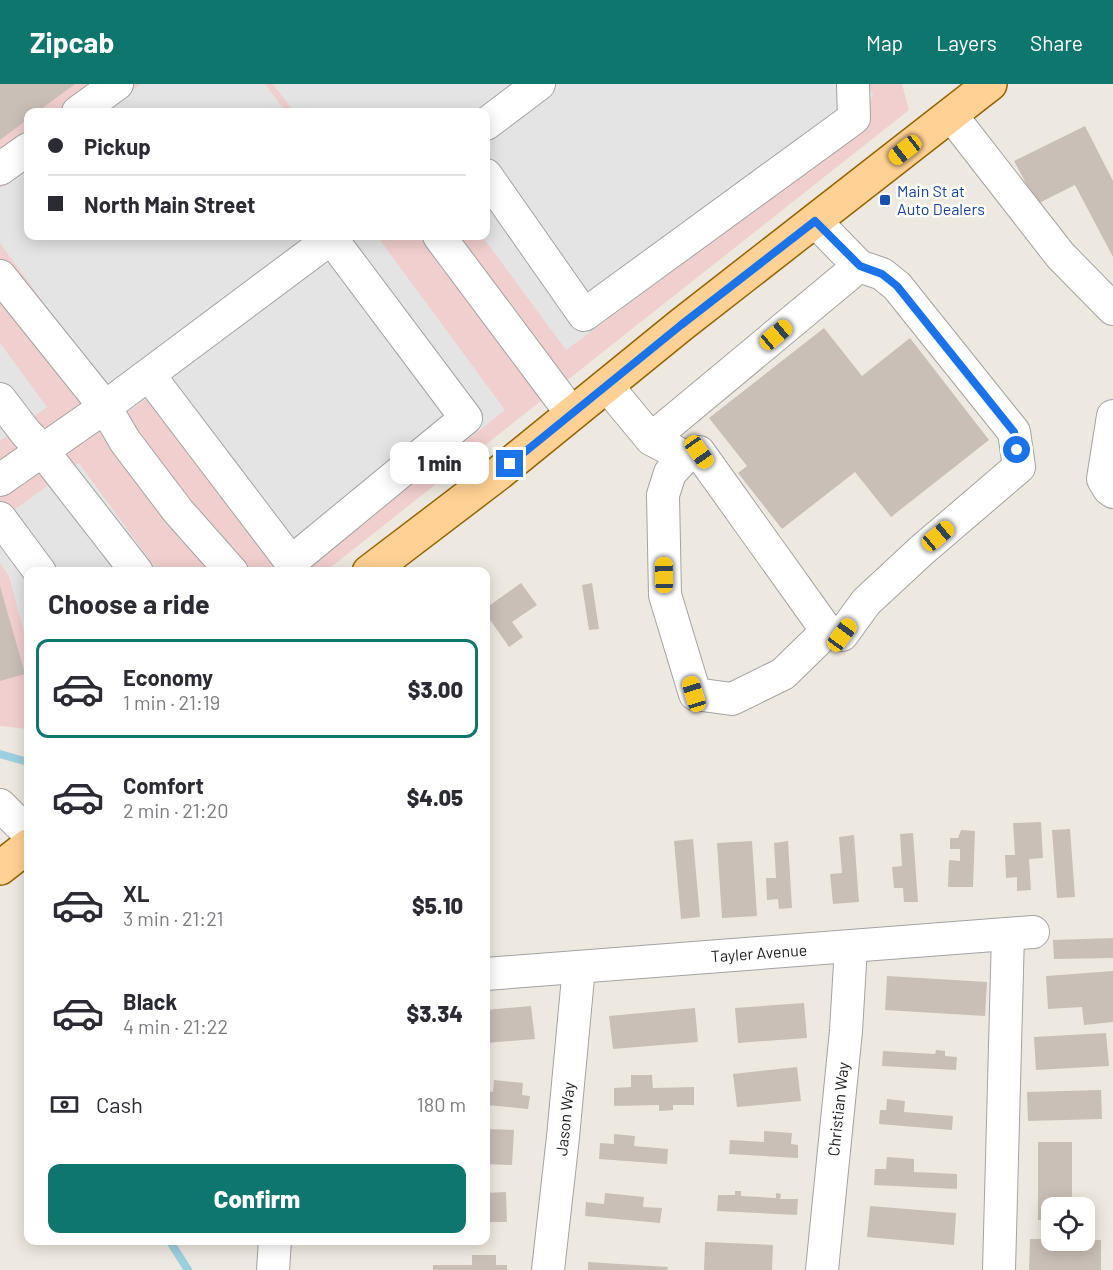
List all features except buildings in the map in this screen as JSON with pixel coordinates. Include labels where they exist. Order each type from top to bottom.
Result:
[{"type":"main road","points":[[376,567],[481,487],[969,95]]},
{"type":"main road","points":[[0,868],[24,849]]},
{"type":"street","points":[[84,108],[117,84]]},
{"type":"street","points":[[490,121],[539,84]]},
{"type":"street","points":[[490,181],[584,315],[854,118],[853,84]]},
{"type":"street","points":[[969,95],[1060,255],[1113,309]]},
{"type":"street","points":[[0,169],[24,152]]},
{"type":"street","points":[[815,221],[860,266],[882,274],[897,286],[1014,432],[1019,467],[922,550],[866,602],[842,635],[827,631],[699,452],[685,457],[670,473],[663,495],[665,595],[694,694],[732,699],[783,674],[827,631]]},
{"type":"street","points":[[0,480],[149,375],[329,240]]},
{"type":"street","points":[[149,375],[291,562],[466,418],[335,240]]},
{"type":"street","points":[[442,240],[572,414]]},
{"type":"street","points":[[651,440],[860,266]]},
{"type":"street","points":[[0,276],[105,407],[125,441],[178,511],[228,567]]},
{"type":"street","points":[[607,386],[651,440],[685,457]]},
{"type":"street","points":[[0,399],[133,567]]},
{"type":"street","points":[[1113,416],[1103,479],[1113,492]]},
{"type":"street","points":[[178,511],[211,567]]},
{"type":"street","points":[[0,518],[36,567]]},
{"type":"street","points":[[0,805],[24,829]]},
{"type":"street","name":"Tayler Avenue","points":[[490,974],[1020,933],[999,1270]]},
{"type":"street","name":"Christian Way","points":[[822,1270],[846,1030],[851,947]]},
{"type":"street","name":"Jason Way","points":[[548,1270],[579,967]]},
{"type":"street","points":[[273,1270],[275,1245]]},
{"type":"shaded area","points":[[0,84],[902,84],[909,110],[331,567],[24,567],[24,729],[0,726]]},
{"type":"shaded area","points":[[141,84],[265,84],[283,108],[108,108]]},
{"type":"shaded area","points":[[273,84],[866,84],[873,94],[859,134],[566,350],[485,240],[490,240],[490,108],[291,108]]},
{"type":"shaded area","points":[[24,170],[24,240],[380,240],[505,410],[309,567],[300,567],[147,398],[125,414],[0,243],[0,188]]},
{"type":"shaded area","points":[[0,343],[47,407],[0,441]]},
{"type":"shaded area","points":[[79,463],[155,567],[24,567],[24,633],[9,576],[0,563],[0,520]]},
{"type":"waterway","points":[[0,754],[24,761]]},
{"type":"waterway","points":[[172,1245],[188,1270]]},
{"type":"place","name":"Main St at Auto Dealers","points":[[885,200]]},
{"type":"route","points":[[510,464],[681,325],[815,221],[860,266],[882,274],[897,286],[1014,432],[1017,450]]}]
